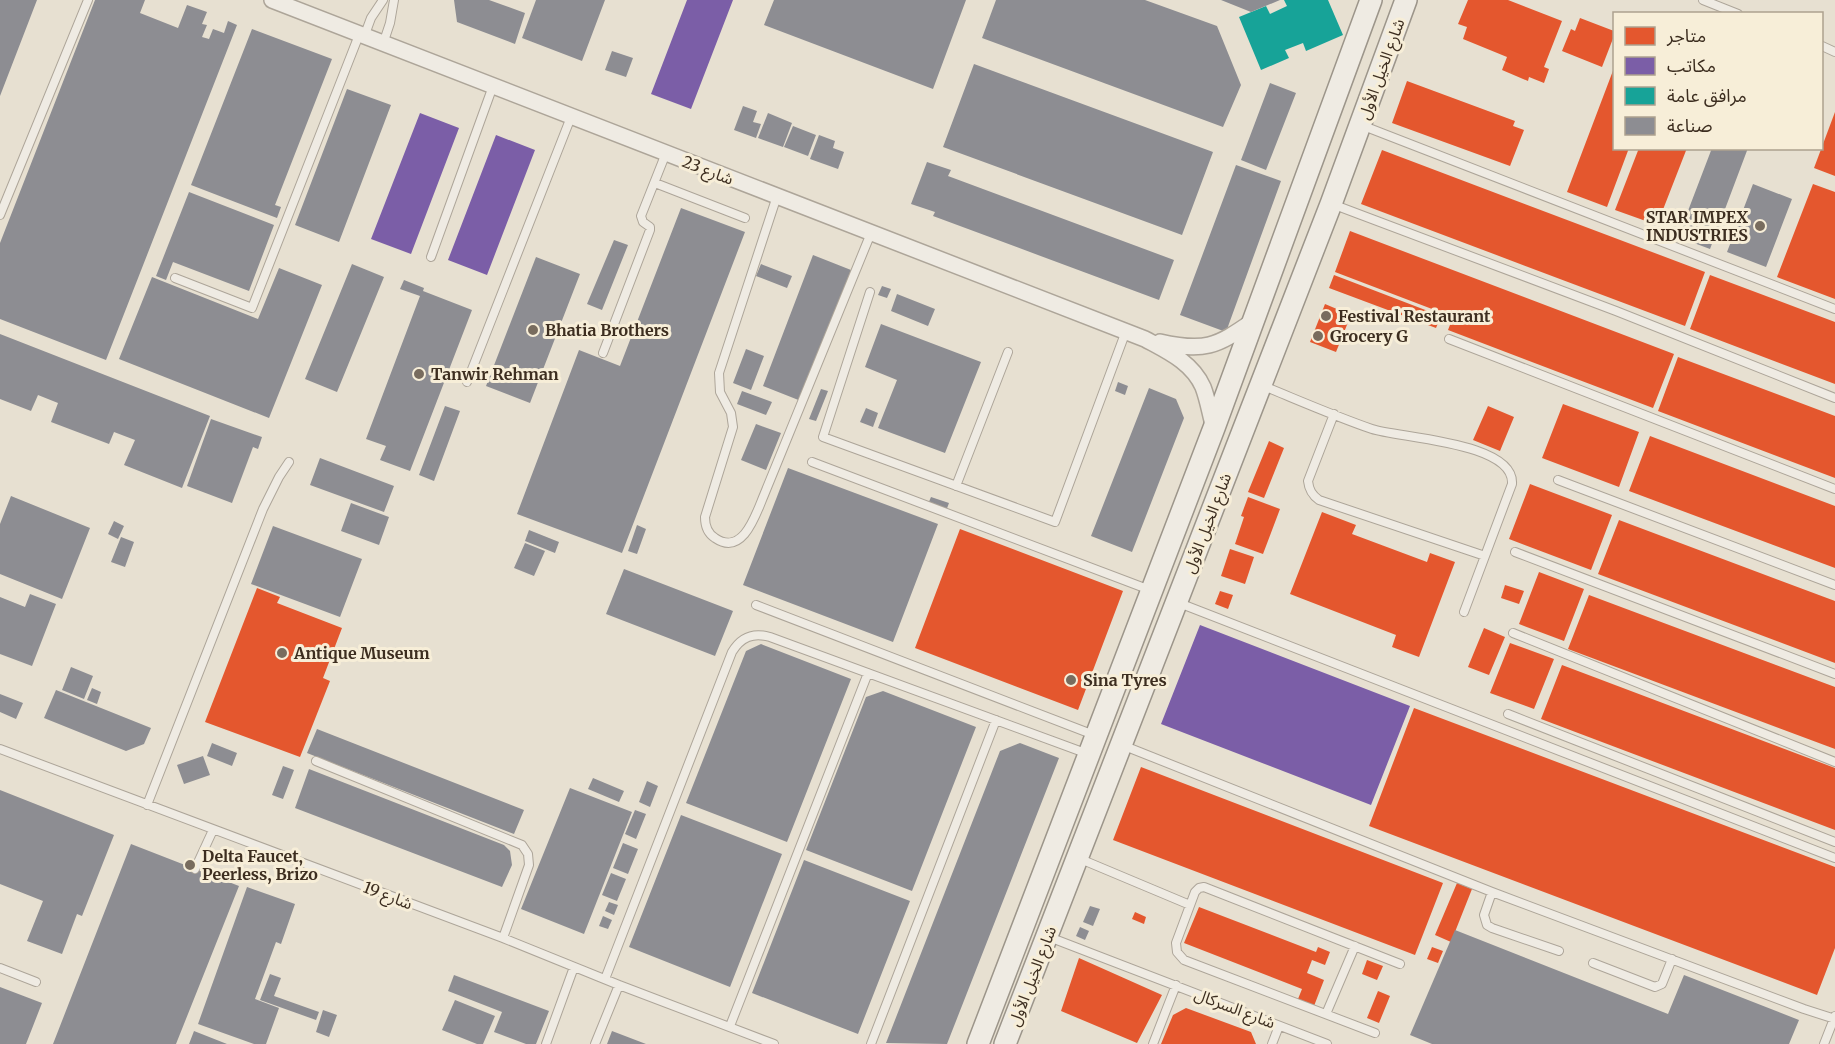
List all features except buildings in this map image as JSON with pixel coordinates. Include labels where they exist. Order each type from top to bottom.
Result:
[{"type":"main road","name":"شارع الخيل الأول","points":[[978,1044],[1214,428],[1371,0]]},
{"type":"main road","name":"شارع الخيل الأول","points":[[1005,1044],[1331,204],[1406,0]]},
{"type":"street","name":"شارع 23","points":[[272,0],[1145,339],[1177,357],[1193,370],[1203,388],[1214,428]]},
{"type":"street","name":"شارع 23","points":[[1145,339],[1199,348],[1228,339],[1253,321]]},
{"type":"lane","points":[[0,214],[88,0]]},
{"type":"lane","points":[[175,278],[252,308],[362,36],[383,0]]},
{"type":"lane","points":[[383,44],[394,0]]},
{"type":"lane","points":[[1705,0],[1733,12]]},
{"type":"lane","points":[[430,257],[493,86]]},
{"type":"lane","points":[[467,382],[571,117]]},
{"type":"lane","points":[[1361,125],[1835,309]]},
{"type":"lane","points":[[603,353],[650,230],[641,216],[666,153]]},
{"type":"lane","points":[[655,183],[745,218]]},
{"type":"lane","points":[[777,196],[719,373],[720,392],[731,413],[733,427],[705,522],[712,536],[721,541],[736,541],[748,530],[774,473],[872,233]]},
{"type":"lane","points":[[1331,204],[1616,311],[1835,398]]},
{"type":"lane","points":[[870,292],[823,437],[1055,522],[1126,331]]},
{"type":"lane","points":[[1449,339],[1835,489]]},
{"type":"lane","points":[[957,486],[1008,352]]},
{"type":"lane","points":[[1260,385],[1387,433],[1454,443],[1488,457],[1507,468],[1512,475],[1512,484],[1464,612]]},
{"type":"lane","points":[[1334,414],[1308,481],[1314,497],[1485,556]]},
{"type":"lane","points":[[147,805],[263,509],[279,477],[290,462]]},
{"type":"lane","points":[[812,462],[1152,591]]},
{"type":"lane","points":[[1558,480],[1835,585]]},
{"type":"lane","points":[[1515,552],[1835,674]]},
{"type":"lane","points":[[1176,602],[1835,858]]},
{"type":"lane","points":[[756,604],[1093,745]]},
{"type":"lane","points":[[1513,633],[1835,762]]},
{"type":"lane","points":[[605,979],[736,645],[748,636],[763,635],[996,720],[1093,745]]},
{"type":"lane","points":[[730,1026],[868,673]]},
{"type":"lane","points":[[1508,714],[1835,842]]},
{"type":"lane","points":[[871,1044],[996,720]]},
{"type":"lane","points":[[1121,745],[1492,892],[1804,1009],[1835,1018],[1824,1044]]},
{"type":"lane","name":"شارع 19","points":[[0,748],[503,938],[774,1044]]},
{"type":"lane","points":[[316,761],[522,845],[528,854],[529,865],[503,938]]},
{"type":"lane","points":[[195,869],[213,830]]},
{"type":"lane","points":[[1076,858],[1190,905]]},
{"type":"lane","points":[[1375,1033],[1184,960],[1177,952],[1176,943],[1197,890],[1204,887],[1400,964]]},
{"type":"lane","points":[[1492,892],[1484,915],[1487,925],[1559,951]]},
{"type":"lane","name":"شارع السركال","points":[[1048,936],[1327,1044]]},
{"type":"lane","points":[[1326,1014],[1355,946]]},
{"type":"lane","points":[[1593,963],[1656,987],[1662,984],[1672,959]]},
{"type":"lane","points":[[546,1044],[574,967]]},
{"type":"lane","points":[[0,968],[36,982]]},
{"type":"lane","points":[[595,1044],[619,985]]},
{"type":"lane","name":"شارع السركال","points":[[1154,1044],[1176,985]]},
{"type":"lane","points":[[1272,1044],[1279,1026]]},
{"type":"place","name":"STAR IMPEX INDUSTRIES","points":[[1760,226]]},
{"type":"place","name":"Festival Restaurant","points":[[1326,316]]},
{"type":"place","name":"Bhatia Brothers","points":[[533,330]]},
{"type":"place","name":"Grocery G","points":[[1318,336]]},
{"type":"place","name":"Tanwir Rehman","points":[[419,374]]},
{"type":"place","name":"Antique Museum","points":[[282,653]]},
{"type":"place","name":"Sina Tyres","points":[[1071,680]]},
{"type":"place","name":"Delta Faucet, Peerless, Brizo","points":[[190,865]]}]
